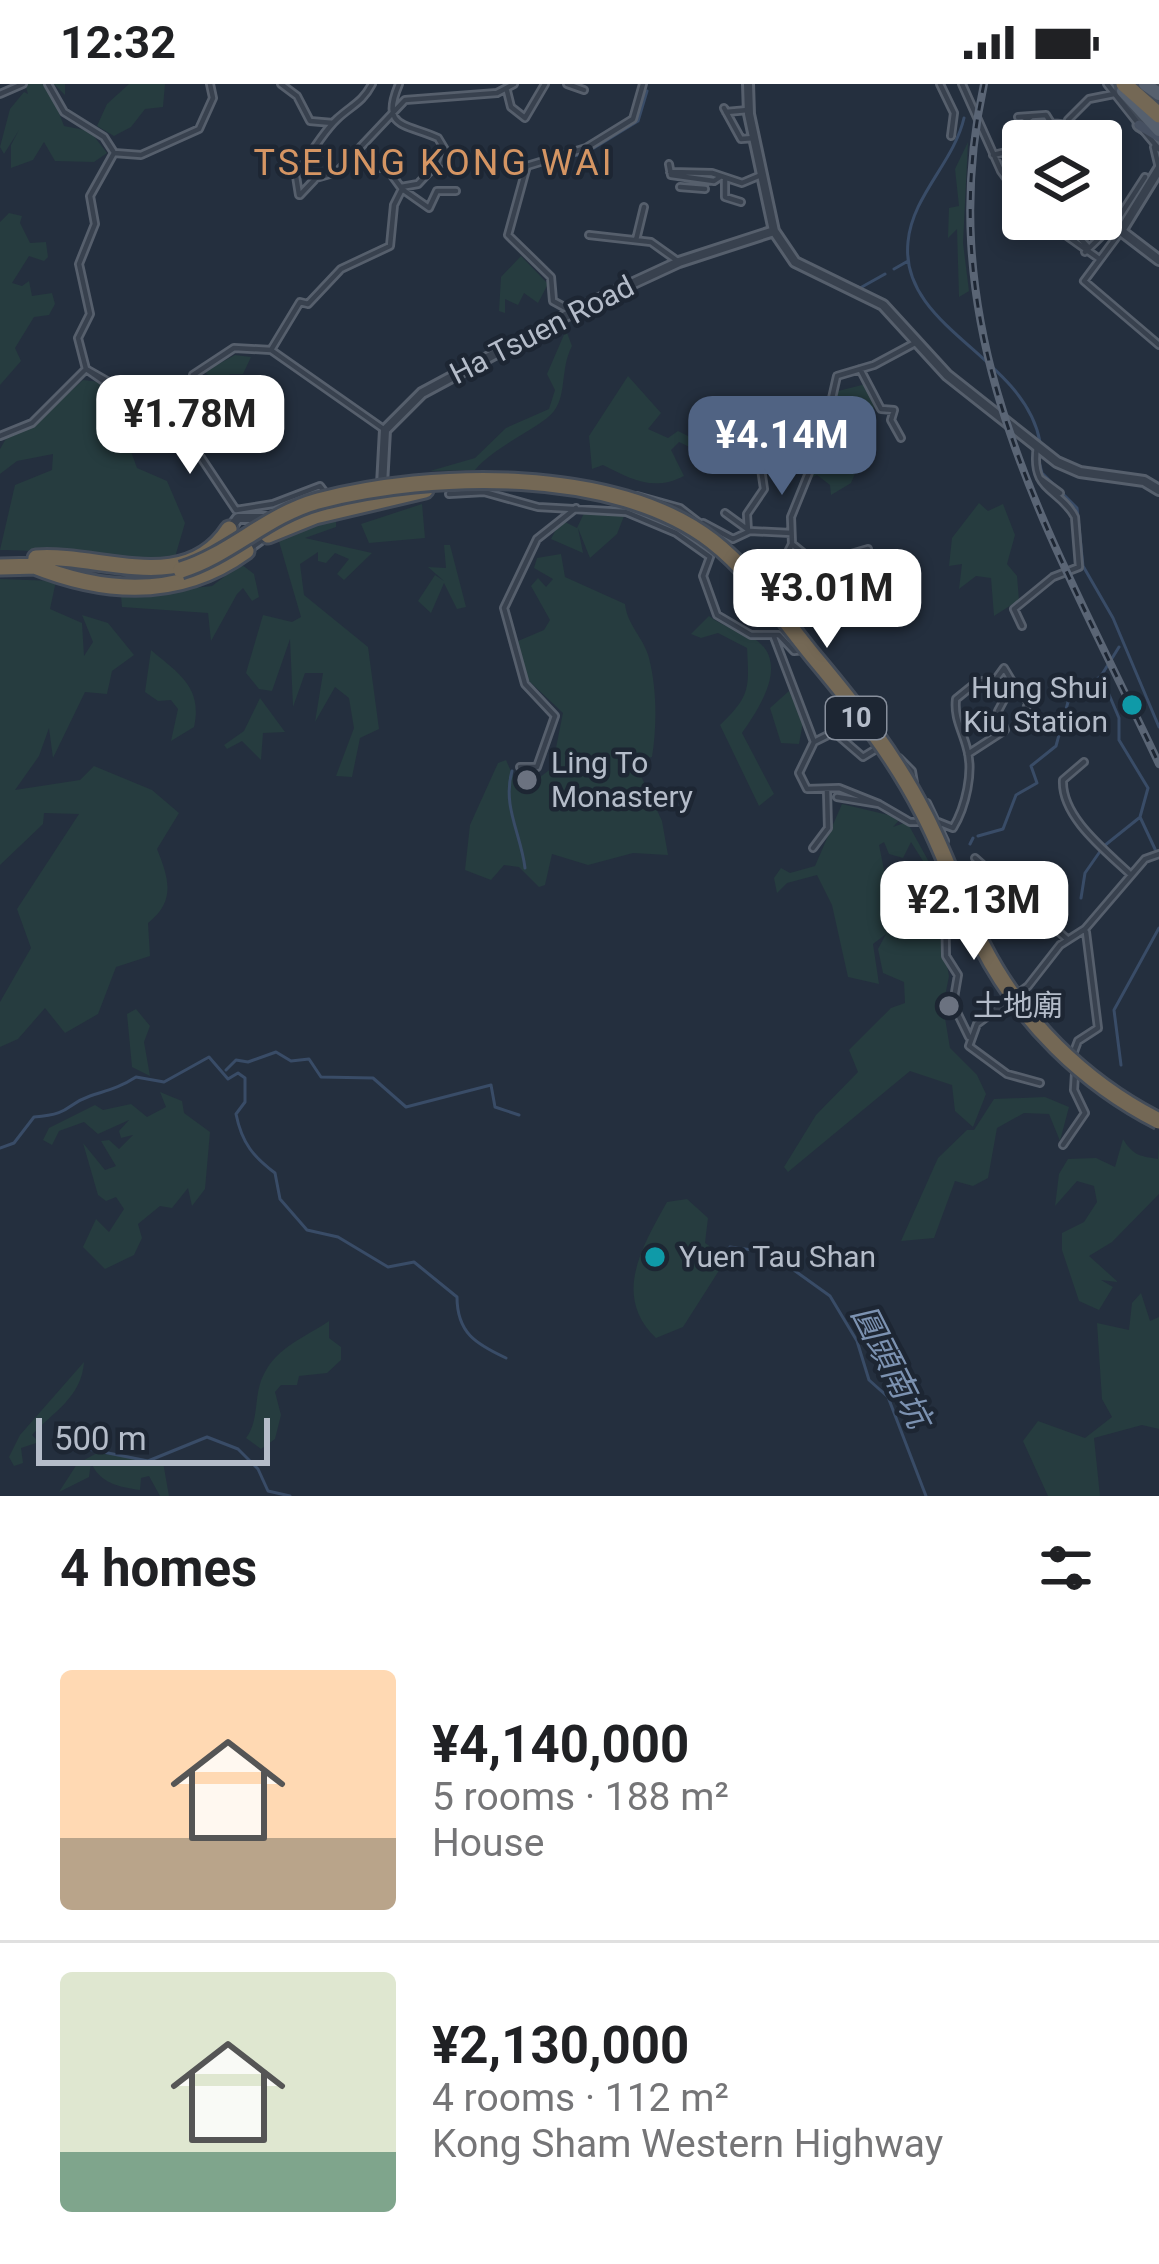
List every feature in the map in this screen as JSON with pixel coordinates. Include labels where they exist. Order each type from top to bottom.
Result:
[{"type":"highway","points":[[1122,87],[1159,112]]},
{"type":"highway","name":"10","points":[[0,562],[33,560],[131,581],[182,573],[307,505],[424,487],[508,482],[623,499],[678,519],[723,550],[843,691],[892,759],[932,829],[982,946],[1022,1008],[1094,1080],[1159,1125]]},
{"type":"highway","points":[[272,527],[332,489],[424,487]]},
{"type":"highway","points":[[33,560],[162,568],[206,554],[229,529]]},
{"type":"highway","points":[[33,560],[103,586],[148,589],[202,577],[246,551]]},
{"type":"main road","points":[[1145,84],[1159,94]]},
{"type":"main road","points":[[1122,87],[1156,136]]},
{"type":"main road","points":[[1139,125],[1156,136]]},
{"type":"street","points":[[0,94],[23,84]]},
{"type":"street","points":[[48,84],[64,112],[104,137],[114,153]]},
{"type":"street","points":[[114,153],[141,155],[199,129],[213,98],[209,84]]},
{"type":"street","points":[[281,84],[297,96],[310,121],[333,123]]},
{"type":"street","points":[[372,84],[361,104],[333,123],[296,176],[296,194],[301,195],[316,178],[337,172],[407,100],[507,91],[514,84]]},
{"type":"street","points":[[399,84],[390,106],[392,116],[407,128],[438,138],[447,153],[443,164]]},
{"type":"street","points":[[507,91],[512,107],[525,118],[545,84]]},
{"type":"street","points":[[567,84],[584,90]]},
{"type":"street","points":[[573,312],[553,301],[551,278],[508,235],[523,172],[535,160],[586,148],[633,119],[644,84]]},
{"type":"street","points":[[748,84],[748,110],[773,231],[795,262],[884,305],[947,375],[1073,470],[1144,481],[1159,490]]},
{"type":"street","points":[[940,84],[953,113],[951,136]]},
{"type":"street","points":[[962,84],[1002,174]]},
{"type":"street","points":[[1107,84],[1122,87]]},
{"type":"street","points":[[1072,120],[1089,99],[1122,87]]},
{"type":"street","points":[[1122,87],[1139,125]]},
{"type":"street","points":[[748,110],[725,110],[741,139],[754,138]]},
{"type":"street","points":[[1018,117],[1034,114],[1049,120]]},
{"type":"street","points":[[1026,120],[1034,114]]},
{"type":"street","points":[[1156,136],[1159,149]]},
{"type":"street","points":[[1122,218],[1159,168],[1156,136]]},
{"type":"street","points":[[114,153],[90,196],[95,224],[79,259],[90,314],[77,341],[86,369],[123,393],[129,434]]},
{"type":"street","points":[[993,155],[1002,153]]},
{"type":"street","points":[[354,155],[372,169],[383,166],[402,188],[431,208],[437,191],[456,191]]},
{"type":"street","points":[[679,185],[670,168],[748,182],[761,175]]},
{"type":"street","points":[[402,188],[418,184],[431,170]]},
{"type":"street","points":[[1122,216],[1145,177]]},
{"type":"street","points":[[679,185],[723,178]]},
{"type":"street","points":[[723,178],[725,197],[741,202]]},
{"type":"street","points":[[679,185],[705,190]]},
{"type":"street","points":[[271,350],[300,302],[308,304],[341,268],[390,246],[394,205],[402,188]]},
{"type":"street","points":[[636,240],[644,207]]},
{"type":"street","name":"Ha Tsuen Road","points":[[386,430],[422,393],[573,312],[679,262],[773,231]]},
{"type":"street","points":[[1122,231],[1159,260]]},
{"type":"street","points":[[589,235],[664,248],[679,262]]},
{"type":"street","points":[[1070,240],[1098,258]]},
{"type":"street","points":[[1087,250],[1096,240]]},
{"type":"street","points":[[1108,240],[1084,275],[1159,345]]},
{"type":"street","points":[[768,591],[793,544],[791,517],[823,437],[837,376],[917,341]]},
{"type":"street","points":[[193,375],[234,348],[271,350],[386,430],[380,493],[329,501],[272,527],[246,551],[232,541],[229,529],[238,518],[272,527]]},
{"type":"street","points":[[0,437],[32,423],[86,369]]},
{"type":"street","points":[[86,369],[137,398],[174,386],[188,389],[190,432],[198,453],[236,510],[273,504],[320,485],[329,501]]},
{"type":"street","points":[[860,369],[881,409],[894,410],[891,420],[902,438]]},
{"type":"street","points":[[748,531],[747,514],[764,489],[760,462],[766,438],[754,433]]},
{"type":"street","points":[[1003,615],[1053,577],[1078,567],[1073,511],[1041,479],[1040,449]]},
{"type":"street","points":[[449,494],[484,492],[538,507],[626,512],[710,557],[703,576],[717,615],[751,635],[779,635],[799,654],[807,647],[802,632],[739,556],[678,507],[482,473]]},
{"type":"street","points":[[1041,479],[1060,494]]},
{"type":"street","points":[[562,484],[562,505]]},
{"type":"street","points":[[520,767],[539,770],[554,709],[525,684],[504,608],[537,538],[578,506]]},
{"type":"street","points":[[725,513],[748,531]]},
{"type":"street","points":[[700,523],[727,538],[748,531],[791,532]]},
{"type":"street","points":[[793,544],[817,564],[818,584],[804,605],[793,605]]},
{"type":"street","points":[[817,564],[834,555],[868,549]]},
{"type":"street","points":[[1014,608],[1022,626]]},
{"type":"street","points":[[774,638],[814,742]]},
{"type":"street","points":[[824,733],[800,764],[802,784],[827,791],[839,788],[917,824],[935,820],[953,828],[962,817],[968,754],[958,727],[956,699],[976,682],[996,679],[1004,668],[1028,702],[1025,715]]},
{"type":"street","points":[[968,754],[1005,730],[998,711],[1013,683]]},
{"type":"street","points":[[811,729],[834,731],[863,757],[875,747],[889,748],[912,771],[913,797],[927,804],[946,848],[932,872],[945,899],[946,956],[958,975],[956,1017],[969,1037]]},
{"type":"street","points":[[1084,762],[1063,780],[1064,797],[1090,835],[1131,875]]},
{"type":"street","points":[[813,848],[828,828],[827,791]]},
{"type":"street","points":[[837,797],[879,804]]},
{"type":"street","points":[[1040,1083],[997,1069],[969,1046],[969,1037],[976,1024],[1028,986],[1067,939],[1085,929],[1131,875],[1159,854]]},
{"type":"street","points":[[975,858],[1067,939]]},
{"type":"street","points":[[1026,904],[1046,877]]},
{"type":"street","points":[[1063,1145],[1085,1112],[1073,1090],[1075,1046],[1098,1028],[1085,929]]},
{"type":"green space","points":[[25,84],[65,84],[65,95],[55,85],[50,90],[64,126],[90,131],[107,153],[94,162],[55,161],[44,142],[33,160],[11,168],[11,145],[19,130],[4,154],[0,147],[10,109],[24,92],[28,94]]},
{"type":"green space","points":[[129,84],[165,84],[163,107],[145,109],[131,127],[114,136],[97,126],[107,104]]},
{"type":"green space","points":[[968,142],[963,243],[969,291],[959,297],[957,229],[948,238],[949,208],[959,206],[955,169]]},
{"type":"green space","points":[[9,213],[22,216],[20,223],[30,243],[46,242],[48,257],[44,261],[29,256],[12,283],[22,286],[29,281],[32,296],[52,293],[55,304],[49,315],[34,317],[15,348],[21,361],[0,385],[0,222]]},
{"type":"green space","points":[[521,256],[548,284],[538,303],[524,293],[518,305],[505,299],[505,313],[499,311],[501,277]]},
{"type":"green space","points":[[566,330],[572,346],[554,411],[475,470],[430,471],[475,458],[506,428],[549,409],[555,390],[547,374]]},
{"type":"green space","points":[[235,355],[251,357],[243,374],[230,374],[202,414],[213,378],[204,372]]},
{"type":"green space","points":[[628,376],[661,413],[648,429],[668,438],[678,431],[696,440],[694,449],[679,442],[671,450],[684,476],[652,483],[603,465],[592,469],[589,436]]},
{"type":"green space","points":[[83,380],[101,382],[103,394],[113,391],[121,398],[125,435],[137,468],[167,481],[185,523],[175,557],[132,560],[0,550],[15,485],[52,470],[53,454],[17,461],[0,474],[0,449],[7,437],[32,426]]},
{"type":"green space","points":[[866,384],[877,402],[856,442],[828,444],[823,420],[830,393]]},
{"type":"green space","points":[[810,450],[851,452],[857,469],[851,483],[831,495],[830,485],[817,475],[808,480]]},
{"type":"green space","points":[[979,503],[988,511],[1003,504],[1015,535],[1007,564],[1017,576],[1019,600],[994,616],[991,578],[976,576],[959,589],[962,564],[949,566],[952,538]]},
{"type":"green space","points":[[422,504],[425,538],[369,543],[361,524]]},
{"type":"green space","points":[[585,511],[624,516],[617,534],[590,558],[578,528],[583,553],[551,539],[561,520],[577,528]]},
{"type":"green space","points":[[336,517],[336,527],[305,538],[372,553],[344,580],[337,574],[349,559],[335,553],[326,563],[318,561],[318,552],[300,564],[304,595],[368,647],[379,729],[360,738],[352,777],[336,776],[354,728],[349,698],[335,687],[315,722],[323,673],[305,673],[293,707],[290,639],[272,691],[259,689],[246,673],[263,615],[292,622],[301,617],[278,538]]},
{"type":"green space","points":[[444,545],[450,545],[466,607],[457,609],[444,583],[431,613],[418,601],[435,575],[444,581],[428,567],[446,568]]},
{"type":"green space","points":[[561,554],[565,577],[625,604],[647,651],[655,695],[654,745],[652,757],[634,761],[662,821],[668,855],[633,853],[588,865],[552,854],[545,885],[539,887],[519,867],[504,865],[491,880],[465,870],[470,825],[498,763],[506,760],[520,792],[552,768],[563,713],[528,680],[518,641],[544,630],[550,620],[531,586],[538,578],[546,587],[553,579],[534,568],[537,558]]},
{"type":"green space","points":[[241,564],[254,574],[259,597],[252,601],[243,588],[211,641],[208,613],[122,607],[121,596],[212,586]]},
{"type":"green space","points":[[0,579],[56,581],[50,609],[82,623],[84,656],[93,642],[82,615],[108,623],[134,655],[112,671],[107,694],[85,692],[53,758],[49,728],[39,756],[15,790],[80,780],[94,766],[152,790],[179,813],[157,849],[168,889],[163,906],[148,923],[150,956],[116,967],[98,1014],[65,1033],[45,1008],[18,1039],[0,1047],[0,1002],[31,948],[17,909],[79,814],[44,813],[43,824],[0,865]]},
{"type":"green space","points":[[709,616],[753,638],[770,659],[768,684],[742,733],[774,794],[759,806],[720,725],[746,690],[747,648],[718,633],[701,638],[691,634]]},
{"type":"green space","points":[[151,650],[186,682],[195,701],[194,727],[171,741],[178,709],[171,700],[158,701],[145,692]]},
{"type":"green space","points":[[789,691],[803,722],[799,744],[781,743],[770,708]]},
{"type":"green space","points":[[260,698],[285,732],[263,733],[261,760],[242,741],[227,749],[224,745],[244,731]]},
{"type":"green space","points":[[842,804],[901,818],[893,827],[907,822],[929,862],[921,874],[917,870],[923,861],[911,842],[903,858],[889,854],[884,842],[879,845],[890,900],[915,904],[915,920],[937,910],[949,976],[943,1006],[950,1048],[977,1075],[986,1094],[973,1127],[955,1111],[952,1085],[910,1071],[788,1172],[784,1167],[816,1115],[858,1072],[849,1050],[891,1008],[905,1003],[904,982],[883,973],[878,949],[886,934],[873,944],[879,984],[848,977],[832,905],[817,875],[787,883],[777,893],[774,878],[781,868],[790,873],[815,866]]},
{"type":"green space","points":[[136,1009],[150,1026],[144,1042],[150,1076],[132,1067],[127,1014]]},
{"type":"green space","points":[[160,1092],[182,1101],[184,1113],[210,1132],[205,1189],[192,1206],[188,1188],[172,1208],[160,1206],[138,1224],[142,1238],[134,1255],[105,1269],[83,1247],[96,1219],[109,1232],[124,1209],[116,1197],[106,1201],[98,1195],[83,1143],[105,1170],[116,1166],[101,1141],[109,1140],[119,1149],[133,1135],[121,1138],[119,1131],[129,1120],[98,1134],[84,1122],[59,1131],[52,1145],[43,1140],[49,1128],[95,1105],[103,1110],[131,1104],[147,1117],[166,1107]]},
{"type":"green space","points":[[1045,1097],[1069,1107],[1060,1141],[1049,1114],[1024,1113],[997,1128],[988,1178],[973,1186],[955,1181],[934,1238],[901,1241],[938,1158],[967,1130],[974,1130],[994,1099]]},
{"type":"green space","points":[[1123,1139],[1135,1152],[1158,1159],[1159,1142],[1159,1194],[1112,1242],[1089,1256],[1118,1282],[1101,1280],[1113,1287],[1099,1310],[1079,1301],[1062,1250],[1062,1233],[1084,1222],[1097,1202],[1094,1186],[1077,1181],[1055,1206],[1059,1174],[1068,1159],[1096,1158],[1115,1167]]},
{"type":"green space","points":[[687,1199],[708,1218],[705,1243],[727,1258],[683,1327],[656,1338],[636,1305],[636,1271],[667,1202]]},
{"type":"green space","points":[[1141,1293],[1150,1321],[1159,1317],[1159,1429],[1142,1425],[1094,1438],[1100,1496],[1048,1496],[1023,1441],[1038,1421],[1085,1438],[1112,1417],[1102,1399],[1097,1323],[1129,1330],[1132,1303]]},
{"type":"green space","points":[[329,1321],[329,1338],[341,1347],[341,1360],[327,1373],[299,1376],[297,1385],[281,1385],[275,1392],[281,1415],[275,1439],[261,1449],[246,1438],[264,1374],[285,1349]]},
{"type":"green space","points":[[84,1362],[72,1395],[32,1435],[39,1442],[21,1448],[23,1463],[14,1466],[9,1457],[20,1435]]},
{"type":"green space","points":[[97,1453],[163,1462],[169,1496],[160,1496],[149,1476],[141,1478],[140,1490],[111,1483],[91,1462],[89,1477],[59,1492],[77,1464]]},
{"type":"waterway","points":[[428,96],[498,90]]},
{"type":"waterway","points":[[561,158],[584,154],[638,121],[647,91]]},
{"type":"waterway","points":[[964,118],[911,225],[910,272],[942,321],[1012,387],[1030,413],[1040,442]]},
{"type":"waterway","points":[[894,269],[908,261]]},
{"type":"waterway","points":[[843,281],[860,288],[885,274]]},
{"type":"waterway","points":[[1038,457],[1042,473],[1077,508],[1083,566],[1113,618],[1159,727]]},
{"type":"waterway","points":[[978,836],[1003,829],[1016,795],[1037,783],[1031,766],[1056,746],[1068,702],[1101,676],[1119,647]]},
{"type":"waterway","points":[[1102,678],[1119,718],[1119,740],[1148,788],[1140,817],[1155,849]]},
{"type":"waterway","points":[[512,771],[511,808],[525,868]]},
{"type":"waterway","points":[[1104,846],[1139,818]]},
{"type":"waterway","points":[[970,844],[973,838]]},
{"type":"waterway","points":[[1081,898],[1085,873],[1101,850]]},
{"type":"waterway","points":[[1121,1065],[1114,1010],[1159,928]]},
{"type":"waterway","points":[[226,1070],[236,1060],[248,1062],[276,1052],[291,1061],[309,1059],[321,1077],[373,1078],[406,1107],[491,1085],[495,1107],[519,1115]]},
{"type":"waterway","points":[[0,1148],[14,1143],[34,1117],[62,1111],[136,1077],[164,1082],[209,1057],[228,1079],[238,1073],[245,1078],[245,1102],[236,1114],[245,1142],[275,1173],[280,1199],[307,1230],[338,1237],[388,1267],[414,1262],[457,1297],[460,1320],[470,1336],[506,1358]]},
{"type":"waterway","name":"圓頭南坑","points":[[730,1247],[760,1251],[830,1296],[857,1341],[869,1380],[888,1397],[926,1496]]},
{"type":"waterway","points":[[88,1449],[148,1461],[207,1437],[238,1449],[258,1469],[268,1491],[290,1496]]},
{"type":"railway","points":[[984,84],[971,178],[973,267],[987,353],[1011,436],[1043,518],[1159,764]]},
{"type":"place","name":"Hung Shui Kiu Station","points":[[1132,705]]},
{"type":"place","name":"Ling To Monastery","points":[[527,780]]},
{"type":"place","name":"土地廟","points":[[949,1006]]},
{"type":"place","name":"Yuen Tau Shan","points":[[655,1257]]},
{"type":"district","name":"TSEUNG KONG WAI","points":[[434,162]]}]
